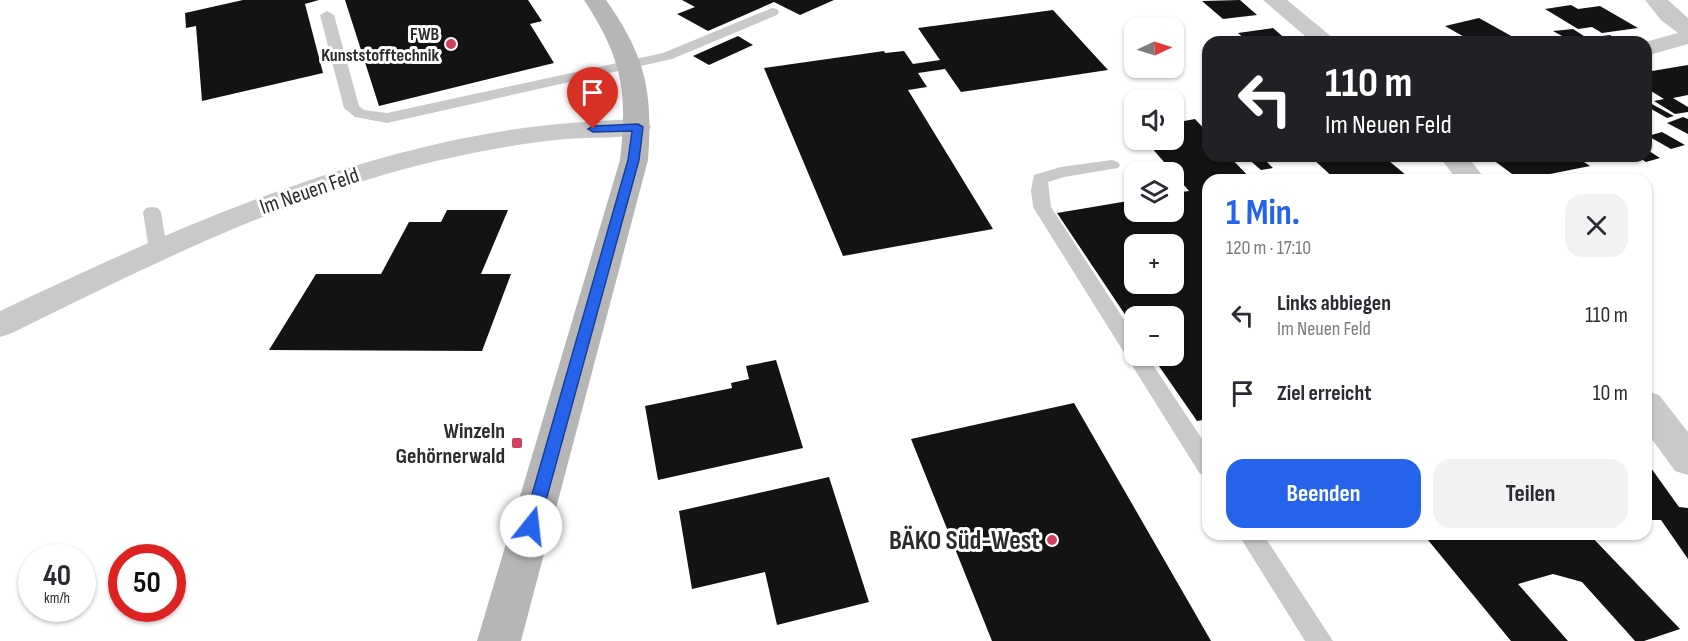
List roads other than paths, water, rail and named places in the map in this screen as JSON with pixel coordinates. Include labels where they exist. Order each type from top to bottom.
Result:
[{"type":"main road","points":[[499,641],[634,160],[638,127],[637,94],[632,64],[616,29],[595,0]]},
{"type":"street","points":[[1274,0],[1319,36]]},
{"type":"street","points":[[1656,0],[1669,15],[1688,29]]},
{"type":"street","points":[[1652,47],[1688,37]]},
{"type":"street","name":"Im Neuen Feld","points":[[0,325],[158,250],[248,211],[381,166],[499,139],[556,132],[638,127]]},
{"type":"street","points":[[1458,162],[1467,174]]},
{"type":"street","points":[[1652,413],[1688,460]]},
{"type":"lane","points":[[327,15],[352,108],[360,114],[387,118],[667,56],[772,12]]},
{"type":"lane","points":[[1112,165],[1060,172],[1040,179],[1039,190],[1042,207],[1124,335]]},
{"type":"lane","points":[[152,212],[158,250]]},
{"type":"lane","points":[[1143,366],[1202,458]]},
{"type":"lane","points":[[1255,540],[1320,641]]},
{"type":"place","name":"FWB Kunststofftechnik","points":[[451,44]]},
{"type":"place","name":"Winzeln Gehörnerwald","points":[[517,443]]},
{"type":"place","name":"BÄKO Süd-West","points":[[1052,540]]}]
